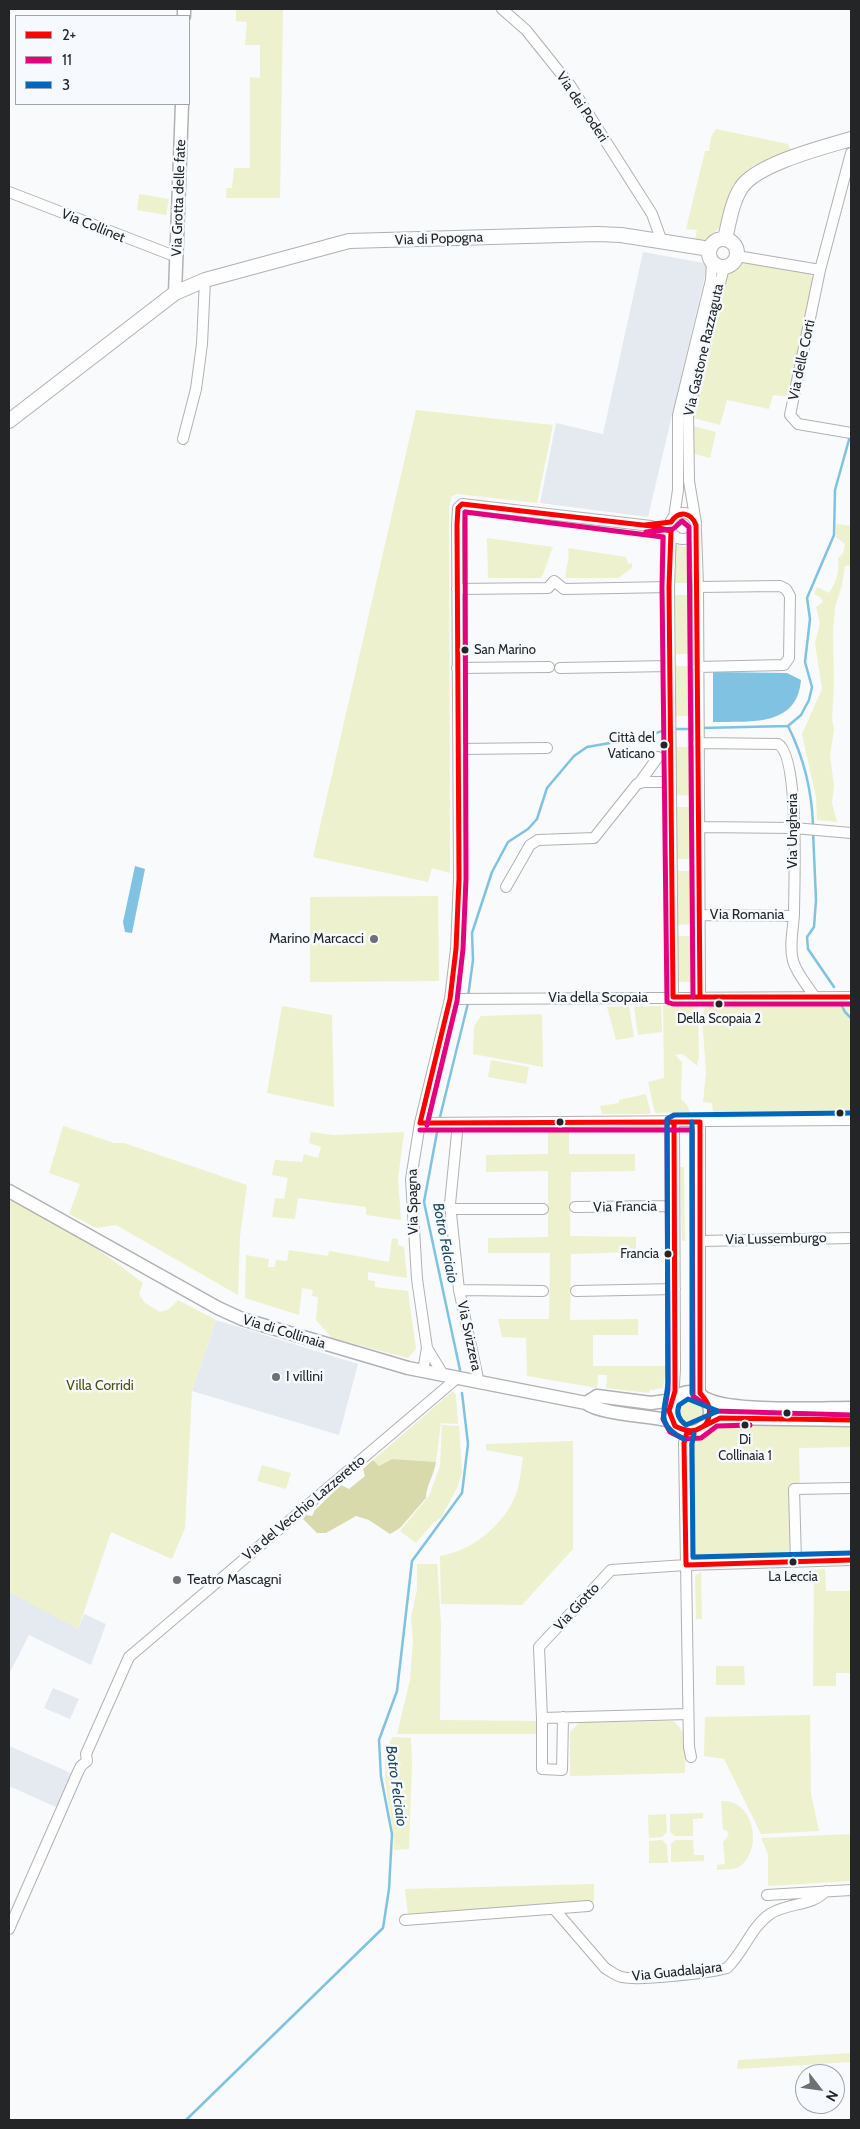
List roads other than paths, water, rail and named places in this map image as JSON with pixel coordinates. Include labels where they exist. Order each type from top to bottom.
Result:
[{"type":"main road","points":[[725,239],[736,198],[750,178],[768,166],[851,139]]},
{"type":"main road","name":"Via di Popogna","points":[[9,421],[175,293],[205,280],[350,241],[598,234],[645,238],[716,259]]},
{"type":"main road","points":[[725,239],[735,245],[737,256],[732,264],[716,259],[715,241],[725,239]]},
{"type":"street","name":"Via dei Poderi","points":[[502,9],[526,30],[570,85],[652,214],[662,242]]},
{"type":"street","name":"Via Grotta delle fate","points":[[175,293],[182,105]]},
{"type":"street","points":[[737,256],[820,270],[851,153]]},
{"type":"street","name":"Via Collinet","points":[[9,192],[177,257]]},
{"type":"street","points":[[645,238],[650,231],[652,214]]},
{"type":"street","name":"Via Gastone Razzaguta","points":[[673,997],[669,587],[672,523],[678,490],[678,415],[716,259]]},
{"type":"street","name":"Via Gastone Razzaguta","points":[[700,997],[698,587],[696,527],[689,481],[688,414],[716,259]]},
{"type":"street","name":"Via delle Corti","points":[[820,270],[790,415],[798,424],[847,432]]},
{"type":"street","points":[[182,439],[196,389],[202,344],[205,280]]},
{"type":"street","name":"Via Spagna","points":[[423,1371],[426,1348],[417,1279],[411,1179],[420,1123],[450,999],[459,890],[458,508],[462,504],[651,526],[672,523]]},
{"type":"street","points":[[681,513],[687,514],[692,516],[696,527],[692,537],[684,540],[676,538],[672,523],[681,513]]},
{"type":"street","points":[[457,590],[548,588],[554,581],[564,589],[669,587]]},
{"type":"street","points":[[698,587],[780,586],[786,589],[790,596],[789,658],[784,666],[698,667]]},
{"type":"street","points":[[560,668],[669,666]]},
{"type":"street","points":[[457,668],[549,667]]},
{"type":"street","name":"Via Ungheria","points":[[698,733],[782,746],[792,782],[797,828],[794,916],[791,938],[793,961],[797,971],[814,996]]},
{"type":"street","points":[[458,749],[547,748]]},
{"type":"street","points":[[506,887],[530,845],[545,838],[594,838],[658,757]]},
{"type":"street","points":[[640,782],[671,782]]},
{"type":"street","points":[[700,827],[797,828],[851,833]]},
{"type":"street","name":"Via Romania","points":[[700,915],[794,916]]},
{"type":"street","name":"Via della Scopaia","points":[[450,999],[851,997]]},
{"type":"street","points":[[420,1123],[851,1120]]},
{"type":"street","name":"Via Francia","points":[[673,1400],[675,1368],[674,1122]]},
{"type":"street","points":[[700,1122],[703,1396],[711,1410],[707,1423]]},
{"type":"street","name":"Via Svizzera","points":[[456,1123],[451,1210],[459,1290],[479,1383]]},
{"type":"street","name":"Via di Collinaia","points":[[9,1191],[234,1316],[363,1356],[450,1378],[586,1403],[594,1409],[655,1416],[671,1421]]},
{"type":"street","name":"Via Francia","points":[[575,1207],[674,1206]]},
{"type":"street","points":[[451,1210],[543,1209]]},
{"type":"street","name":"Via Lussemburgo","points":[[702,1240],[851,1238]]},
{"type":"street","points":[[576,1291],[675,1289]]},
{"type":"street","name":"Via Svizzera","points":[[459,1290],[543,1291]]},
{"type":"street","name":"Via Spagna","points":[[426,1348],[450,1378]]},
{"type":"street","name":"Via del Vecchio Lazzeretto","points":[[9,1928],[78,1772],[81,1766],[88,1761],[86,1754],[129,1656],[450,1378]]},
{"type":"street","points":[[851,1408],[752,1407],[715,1404],[703,1396],[688,1392],[673,1400],[669,1411],[671,1421],[680,1430],[687,1432],[698,1431],[707,1423],[720,1418],[851,1420]]},
{"type":"street","name":"Via di Collinaia","points":[[586,1403],[597,1396],[651,1403],[673,1400]]},
{"type":"street","points":[[687,1432],[684,1443],[688,1714],[691,1757]]},
{"type":"street","points":[[796,1562],[794,1489],[851,1488]]},
{"type":"street","name":"Via Giotto","points":[[563,1717],[562,1770],[542,1769],[540,1647],[611,1570],[686,1565],[851,1560]]},
{"type":"street","points":[[542,1718],[688,1714]]},
{"type":"street","name":"Via Guadalajara","points":[[768,1896],[851,1890]]},
{"type":"street","name":"Via Guadalajara","points":[[555,1910],[605,1968],[614,1974],[622,1977],[658,1976],[727,1968],[768,1916],[781,1908],[819,1899],[826,1891]]},
{"type":"street","points":[[405,1920],[588,1906]]},
{"type":"water","points":[[713,672],[787,673],[801,680],[798,696],[791,707],[781,714],[769,719],[756,721],[713,722]]},
{"type":"water","points":[[135,866],[145,869],[132,933],[125,932],[123,922]]},
{"type":"waterway","name":"Botro Felciaio","points":[[701,728],[788,726],[801,715],[809,700],[812,687],[805,662],[810,619],[807,598],[834,535],[835,490],[850,436]]},
{"type":"waterway","points":[[788,726],[799,750],[806,774],[813,826]]},
{"type":"waterway","name":"Botro Felciaio","points":[[468,997],[473,960],[472,933],[492,872],[508,842],[528,829],[537,819],[547,788],[574,756],[587,747],[644,737],[668,729]]},
{"type":"waterway","name":"Botro Felciaio","points":[[674,729],[696,729]]},
{"type":"waterway","points":[[813,831],[816,900],[814,927],[807,937],[808,949],[834,987]]},
{"type":"waterway","name":"Botro Felciaio","points":[[439,1121],[468,1003]]},
{"type":"waterway","points":[[841,1004],[851,1018]]},
{"type":"waterway","name":"Botro Felciaio","points":[[438,1127],[424,1202],[460,1370]]},
{"type":"waterway","name":"Botro Felciaio","points":[[186,2120],[383,1928],[389,1889],[392,1834],[381,1777],[379,1740],[397,1691],[412,1561],[462,1493],[468,1444],[462,1393]]},
{"type":"place","name":"San Marino","points":[[465,650]]},
{"type":"place","name":"Città del Vaticano","points":[[664,745]]},
{"type":"place","name":"Marino Marcacci","points":[[374,939]]},
{"type":"place","name":"Della Scopaia 2","points":[[719,1004]]},
{"type":"place","name":"Francia","points":[[668,1254]]},
{"type":"place","name":"I villini","points":[[276,1377]]},
{"type":"place","name":"Di Collinaia 1","points":[[745,1425]]},
{"type":"place","name":"La Leccia","points":[[793,1562]]},
{"type":"place","name":"Teatro Mascagni","points":[[177,1580]]},
{"type":"park label","name":"Villa Corridi","points":[[100,1386]]}]
